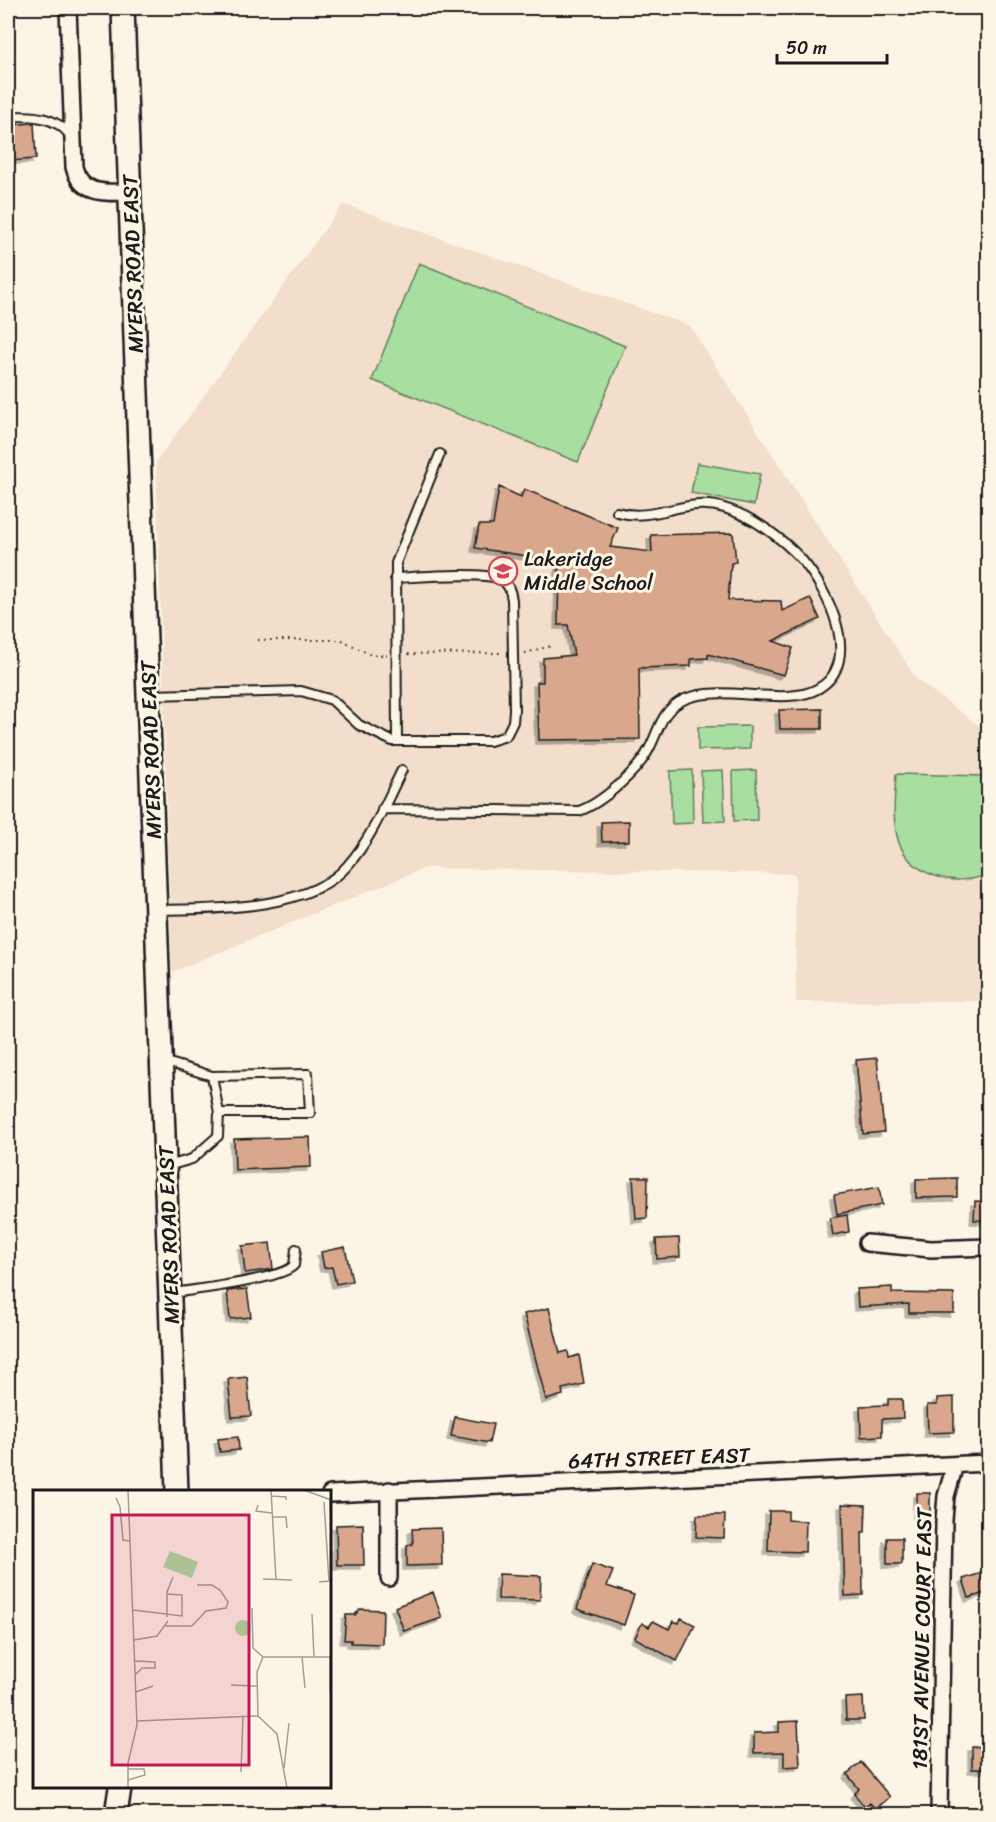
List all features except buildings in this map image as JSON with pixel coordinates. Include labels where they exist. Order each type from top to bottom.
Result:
[{"type":"street","points":[[69,8],[74,167],[78,181],[85,188],[112,193],[130,192]]},
{"type":"street","name":"MYERS ROAD EAST","points":[[123,8],[158,910],[177,1490]]},
{"type":"street","points":[[867,1243],[932,1249],[988,1247]]},
{"type":"street","name":"64TH STREET EAST","points":[[332,1494],[988,1463]]},
{"type":"street","name":"181ST AVENUE COURT EAST","points":[[939,1815],[944,1520],[946,1496],[955,1465]]},
{"type":"street","points":[[388,1578],[389,1490]]},
{"type":"street","points":[[116,1815],[120,1789]]},
{"type":"lane","points":[[8,116],[56,121],[73,138]]},
{"type":"lane","points":[[398,741],[396,563],[440,454]]},
{"type":"lane","points":[[382,809],[579,811],[602,799],[641,761],[648,751],[661,718],[684,700],[705,695],[798,694],[820,688],[830,679],[841,656],[841,636],[810,570],[785,544],[752,520],[723,507],[695,504],[642,517],[617,512]]},
{"type":"lane","points":[[149,695],[300,690],[332,700],[358,725],[375,735],[398,741],[495,740],[508,733],[514,710],[512,600],[506,583],[490,576],[395,578]]},
{"type":"lane","points":[[158,910],[267,903],[327,884],[347,867],[358,852],[402,770]]},
{"type":"lane","points":[[163,1061],[212,1076],[308,1074],[310,1113],[219,1113]]},
{"type":"lane","points":[[167,1166],[192,1159],[218,1136],[219,1113],[212,1076]]},
{"type":"lane","points":[[171,1294],[244,1282],[287,1271],[294,1265],[296,1249]]},
{"type":"shaded area","name":"Lakeridge Middle School","points":[[343,204],[690,326],[917,680],[988,732],[988,1001],[796,1002],[795,874],[425,868],[172,972],[156,462]]},
{"type":"green space","points":[[419,263],[625,346],[578,462],[372,380]]},
{"type":"green space","points":[[697,463],[760,474],[754,505],[691,493]]},
{"type":"green space","points":[[750,726],[750,749],[698,750],[698,727]]},
{"type":"green space","points":[[692,770],[693,823],[672,824],[670,771]]},
{"type":"green space","points":[[723,770],[725,821],[703,822],[701,771]]},
{"type":"green space","points":[[756,770],[757,820],[734,821],[733,771]]},
{"type":"green space","points":[[896,774],[988,776],[988,874],[961,880],[947,879],[933,875],[910,861],[902,849],[895,828]]},
{"type":"place","name":"Lakeridge Middle School","points":[[503,571]]}]
